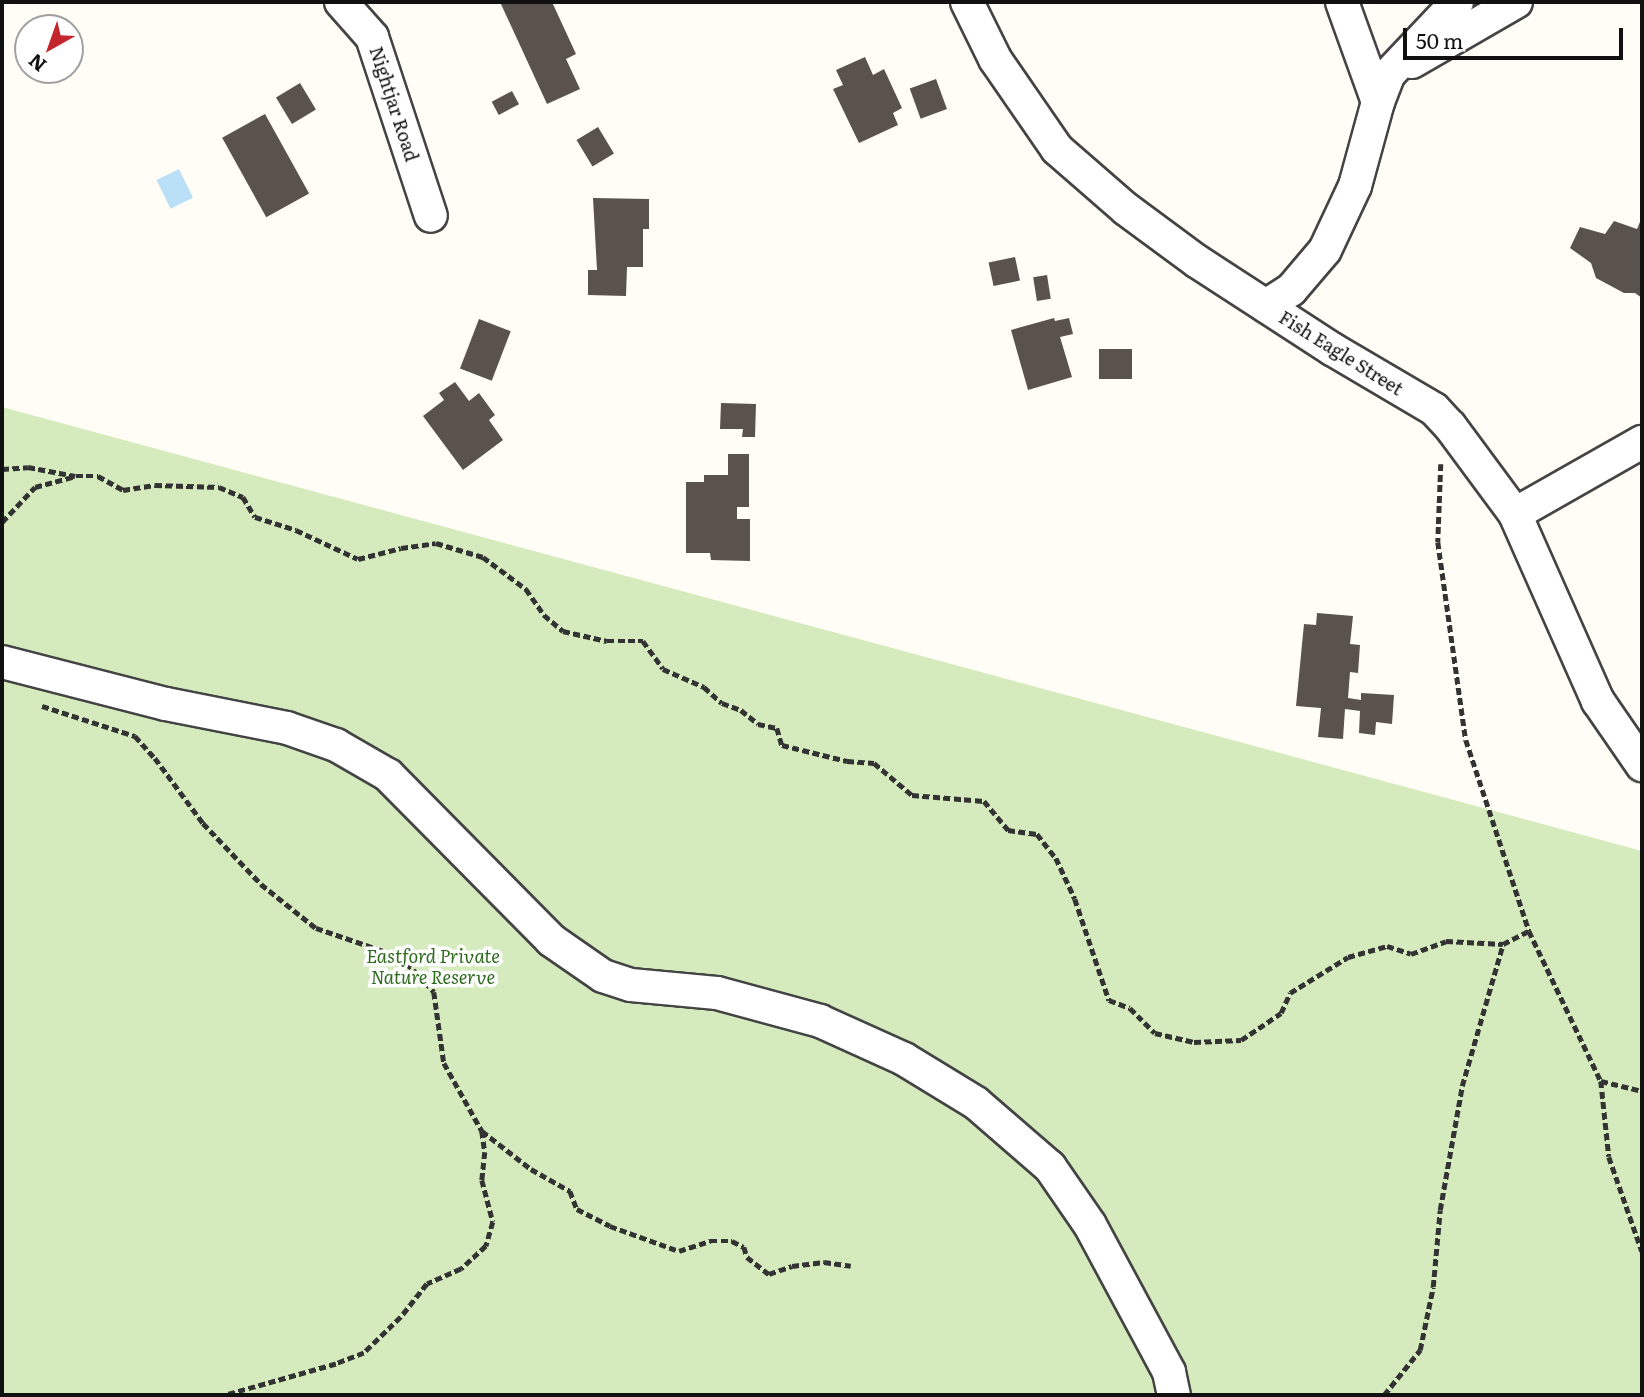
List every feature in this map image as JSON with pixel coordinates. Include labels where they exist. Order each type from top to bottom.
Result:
[{"type":"street","name":"Nightjar Road","points":[[341,2],[372,37],[431,216]]},
{"type":"street","name":"Fish Eagle Street","points":[[967,2],[995,59],[1057,149],[1126,209],[1198,262],[1434,410],[1450,426],[1515,514],[1598,701],[1642,765]]},
{"type":"street","points":[[1342,2],[1383,88]]},
{"type":"street","points":[[1266,306],[1292,290],[1325,250],[1355,186],[1383,88],[1457,2]]},
{"type":"street","points":[[1383,88],[1516,2]]},
{"type":"street","points":[[1515,514],[1642,442]]},
{"type":"street","points":[[2,662],[166,704],[287,728],[336,745],[388,775],[551,940],[603,976],[631,985],[717,993],[820,1021],[904,1059],[976,1103],[1050,1167],[1090,1225],[1169,1372],[1174,1395]]},
{"type":"path","points":[[1450,426],[1439,471],[1438,542],[1466,740],[1529,931],[1601,1081],[1609,1157],[1642,1251]]},
{"type":"path","points":[[2,469],[28,467],[76,476],[98,476],[122,490],[155,485],[219,487],[243,497],[255,517],[296,530],[358,559],[401,548],[436,543],[483,557],[526,589],[544,615],[563,631],[607,641],[643,641],[663,669],[704,687],[722,703],[741,710],[758,723],[777,728],[782,746],[848,761],[874,763],[912,795],[984,801],[1007,830],[1037,834],[1056,858],[1075,899],[1109,1000],[1130,1007],[1155,1033],[1194,1042],[1241,1040],[1281,1013],[1290,993],[1348,957],[1387,946],[1410,954],[1447,941],[1503,944],[1529,931]]},
{"type":"path","points":[[2,522],[35,487],[76,476]]},
{"type":"path","points":[[38,705],[135,736],[204,823],[261,884],[316,928],[398,956],[418,974],[434,992],[444,1063],[482,1131],[485,1152],[481,1180],[493,1222],[486,1245],[461,1269],[427,1284],[401,1317],[364,1353],[336,1364],[226,1395]]},
{"type":"path","points":[[1384,1395],[1420,1350],[1433,1287],[1440,1210],[1462,1086],[1503,944]]},
{"type":"path","points":[[1601,1081],[1642,1091]]},
{"type":"path","points":[[482,1131],[531,1169],[570,1191],[577,1209],[610,1226],[679,1251],[710,1241],[732,1241],[744,1247],[747,1257],[769,1274],[792,1266],[824,1262],[851,1265]]},
{"type":"green space","name":"Eastford Private Nature Reserve","points":[[2,407],[1642,851],[1642,1395],[2,1395]]},
{"type":"water","points":[[179,169],[193,198],[171,209],[157,180]]},
{"type":"building","points":[[500,2],[552,2],[576,54],[566,59],[580,89],[547,104]]},
{"type":"building","points":[[865,57],[873,75],[884,69],[902,108],[893,113],[898,125],[859,143],[833,89],[843,85],[836,70]]},
{"type":"building","points":[[936,79],[947,109],[921,119],[910,89]]},
{"type":"building","points":[[300,83],[316,110],[292,124],[276,97]]},
{"type":"building","points":[[512,91],[519,104],[499,115],[492,102]]},
{"type":"building","points":[[265,114],[309,194],[266,217],[222,138]]},
{"type":"building","points":[[598,127],[614,154],[593,166],[577,140]]},
{"type":"building","points":[[593,198],[649,199],[649,229],[643,229],[643,267],[627,267],[626,296],[588,295],[588,270],[597,270]]},
{"type":"building","points":[[1642,217],[1642,298],[1635,293],[1624,293],[1596,278],[1591,263],[1570,248],[1580,227],[1605,234],[1614,221],[1637,229]]},
{"type":"building","points":[[1015,257],[1020,280],[994,286],[989,263]]},
{"type":"building","points":[[1047,275],[1051,299],[1037,301],[1033,277]]},
{"type":"building","points":[[1054,318],[1055,321],[1069,318],[1073,334],[1060,337],[1072,377],[1028,390],[1011,330]]},
{"type":"building","points":[[479,319],[511,331],[492,381],[460,368]]},
{"type":"building","points":[[1099,349],[1132,349],[1132,379],[1099,379]]},
{"type":"building","points":[[455,382],[469,401],[479,393],[495,415],[489,420],[503,440],[463,470],[423,416],[444,400],[439,393]]},
{"type":"building","points":[[721,403],[756,404],[755,437],[742,437],[743,429],[720,429]]},
{"type":"building","points":[[728,454],[749,454],[749,507],[737,507],[737,519],[750,519],[750,561],[711,560],[710,553],[686,553],[686,482],[704,482],[704,475],[728,475]]},
{"type":"building","points":[[1317,613],[1353,616],[1350,644],[1360,645],[1358,673],[1350,672],[1348,698],[1361,700],[1361,693],[1394,695],[1392,724],[1376,722],[1375,735],[1359,733],[1360,711],[1345,709],[1343,739],[1318,737],[1321,708],[1296,706],[1304,624],[1316,625]]}]
